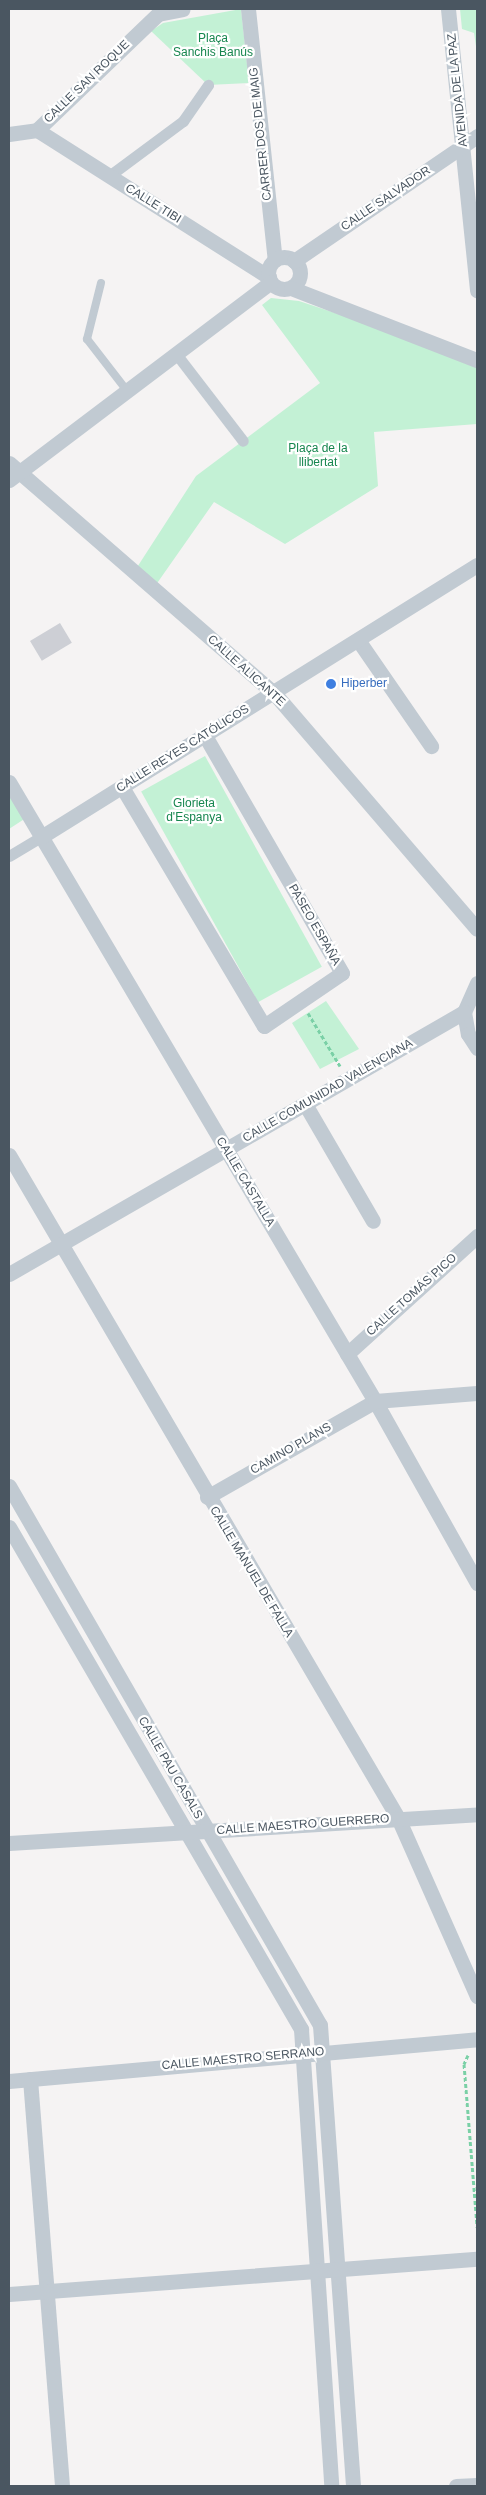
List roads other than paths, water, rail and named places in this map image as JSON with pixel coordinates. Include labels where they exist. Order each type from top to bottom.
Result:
[{"type":"street","points":[[156,11],[183,9]]},
{"type":"street","name":"CARRER DOS DE MAIG","points":[[248,9],[275,260]]},
{"type":"street","name":"AVENIDA DE LA PAZ","points":[[448,9],[464,145],[472,183],[477,291]]},
{"type":"street","name":"CALLE SAN ROQUE","points":[[9,134],[37,130],[156,11]]},
{"type":"street","points":[[109,176],[183,120],[208,85]]},
{"type":"street","name":"CALLE TIBI","points":[[37,130],[270,279]]},
{"type":"street","name":"CALLE SALVADOR","points":[[294,261],[477,136]]},
{"type":"street","points":[[12,472],[128,392],[177,355],[270,279],[275,260],[288,258],[294,261],[300,273],[291,288]]},
{"type":"street","points":[[270,279],[279,289],[291,288],[477,360]]},
{"type":"street","points":[[177,355],[243,441]]},
{"type":"street","name":"CALLE ALICANTE","points":[[12,472],[274,694],[477,929]]},
{"type":"street","name":"CALLE REYES CATÓLICOS","points":[[41,837],[274,694],[477,564]]},
{"type":"street","points":[[358,640],[431,746]]},
{"type":"street","name":"PASEO ESPAÑA","points":[[122,787],[264,1026],[302,1002],[342,973],[205,736]]},
{"type":"street","name":"CALLE CASTALLA","points":[[9,782],[375,1401],[477,1583]]},
{"type":"street","points":[[9,856],[41,837]]},
{"type":"street","points":[[477,983],[464,1012],[468,1034],[477,1048]]},
{"type":"street","name":"CALLE COMUNIDAD VALENCIANA","points":[[9,1274],[464,1012]]},
{"type":"street","points":[[305,1104],[373,1221]]},
{"type":"street","name":"CALLE MANUEL DE FALLA","points":[[9,1155],[207,1497],[398,1818],[477,1996]]},
{"type":"street","name":"CALLE TOMÁS PICO","points":[[347,1354],[477,1236]]},
{"type":"street","points":[[375,1401],[477,1392]]},
{"type":"street","name":"CAMINO PLANS","points":[[207,1497],[375,1401]]},
{"type":"street","name":"CALLE PAU CASALS","points":[[9,1486],[206,1831],[320,2025],[353,2486]]},
{"type":"street","name":"CALLE PAU CASALS","points":[[9,1527],[190,1833],[301,2029],[319,2273],[331,2486]]},
{"type":"street","name":"CALLE MAESTRO GUERRERO","points":[[9,1843],[477,1814]]},
{"type":"street","name":"CALLE MAESTRO SERRANO","points":[[9,2081],[303,2053],[475,2046]]},
{"type":"street","points":[[30,2079],[62,2486]]},
{"type":"street","points":[[9,2294],[337,2272],[477,2259]]},
{"type":"street","points":[[456,2486],[477,2485]]},
{"type":"lane","points":[[100,283],[87,339],[128,392]]},
{"type":"place","name":"Hiperber","points":[[331,684]]},
{"type":"park label","name":"Plaça Sanchis Banús","points":[[213,46]]},
{"type":"park label","name":"Plaça de la llibertat","points":[[318,456]]},
{"type":"park label","name":"Glorieta d'Espanya","points":[[194,811]]}]
